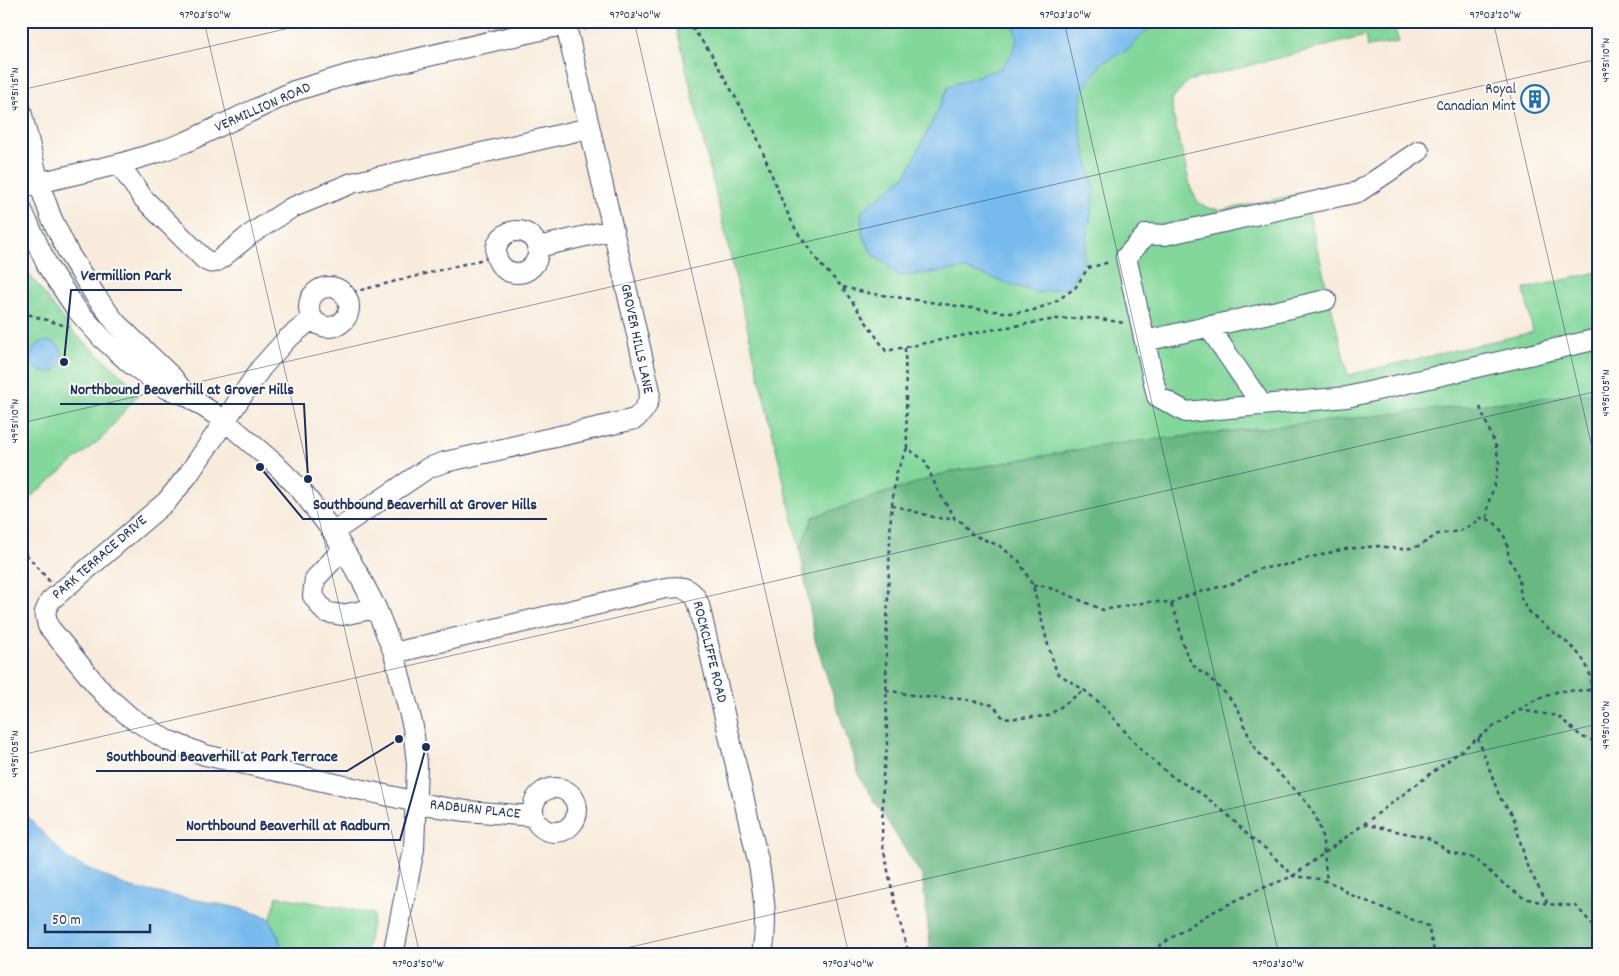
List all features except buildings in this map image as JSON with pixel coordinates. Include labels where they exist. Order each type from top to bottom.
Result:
[{"type":"street","name":"GROVER HILLS LANE","points":[[376,608],[342,615],[325,612],[313,596],[316,579],[338,540],[428,468],[445,462],[635,419],[644,412],[649,402],[650,390],[566,26]]},
{"type":"street","name":"VERMILLION ROAD","points":[[30,185],[118,164],[186,142],[294,91],[347,75],[566,26]]},
{"type":"street","points":[[21,111],[30,185],[50,216],[65,247],[95,295],[116,323],[174,378],[186,395]]},
{"type":"street","points":[[118,164],[143,198],[208,263],[213,263],[251,234],[291,208],[352,183],[589,128]]},
{"type":"street","points":[[1419,151],[1358,192],[1165,235],[1147,234],[1126,257],[1157,396],[1186,412],[1347,398],[1598,339]]},
{"type":"street","points":[[21,208],[48,267],[77,310],[102,338],[131,364],[165,388],[186,395],[224,421],[273,462],[300,489],[338,540],[376,608],[394,653],[413,727],[417,764],[414,850],[393,955]]},
{"type":"street","points":[[538,247],[612,230]]},
{"type":"street","points":[[512,231],[525,232],[531,236],[538,247],[536,261],[525,271],[511,272],[499,263],[496,256],[501,238],[512,231]]},
{"type":"street","points":[[326,286],[340,289],[345,294],[349,306],[346,318],[341,323],[336,326],[323,326],[312,319],[308,305],[314,293],[326,286]]},
{"type":"street","points":[[1143,333],[1208,326],[1326,300]]},
{"type":"street","name":"PARK TERRACE DRIVE","points":[[312,319],[274,353],[250,383],[188,475],[166,501],[50,601],[45,612],[48,626],[103,693],[130,717],[168,740],[205,756],[416,802]]},
{"type":"street","points":[[1208,326],[1262,405]]},
{"type":"street","name":"ROCKCLIFFE ROAD","points":[[394,653],[657,590],[675,587],[690,590],[696,596],[699,606],[759,865],[766,908],[765,938],[762,955]]},
{"type":"street","name":"RADBURN PLACE","points":[[416,802],[466,811],[533,816]]},
{"type":"path","points":[[566,26],[614,21]]},
{"type":"path","points":[[687,21],[710,52],[756,132],[784,206],[797,232],[820,265],[842,286],[886,352],[990,330],[1056,319],[1094,318],[1143,333]]},
{"type":"path","points":[[345,294],[496,256]]},
{"type":"path","points":[[842,286],[868,293],[1012,313],[1031,311],[1055,302],[1075,288],[1088,268],[1126,257]]},
{"type":"path","points":[[21,312],[75,329]]},
{"type":"path","points":[[905,348],[907,448],[896,474],[892,505],[886,651],[887,747],[883,776],[882,842],[895,904],[909,955]]},
{"type":"path","points":[[1480,407],[1496,447],[1499,463],[1486,518]]},
{"type":"path","points":[[907,448],[925,461],[937,489],[955,519]]},
{"type":"path","points":[[892,505],[937,518],[955,519],[961,522],[973,535],[1000,546],[1019,561],[1033,586],[1057,673],[1084,690],[1101,704],[1144,753],[1174,778],[1202,794],[1228,815],[1293,876],[1327,881],[1339,886],[1348,894],[1428,926],[1435,955]]},
{"type":"path","points":[[1145,955],[1207,915],[1253,892],[1293,876],[1478,738],[1530,702],[1560,692],[1598,688],[1580,656],[1564,639],[1546,628],[1522,602],[1520,581],[1509,557],[1506,541],[1494,522],[1486,518],[1479,518],[1478,521],[1460,531],[1438,534],[1421,545],[1412,548],[1400,549],[1378,546],[1345,549],[1291,564],[1258,569],[1235,583],[1181,598],[1171,605]]},
{"type":"path","points":[[21,548],[59,592]]},
{"type":"path","points":[[1033,586],[1043,586],[1059,591],[1103,610],[1148,602],[1165,602],[1171,605],[1178,619],[1184,649],[1196,670],[1204,673],[1236,706],[1255,748],[1294,788],[1310,807],[1317,819],[1327,881]]},
{"type":"path","points":[[1590,690],[1591,676]]},
{"type":"path","points":[[886,690],[993,704],[1004,719],[1048,716],[1084,690]]},
{"type":"path","points":[[1519,710],[1558,716],[1582,736],[1598,742]]},
{"type":"path","points":[[1478,738],[1500,798],[1514,815],[1527,866],[1548,904]]},
{"type":"path","points":[[1364,824],[1428,838],[1450,852],[1476,859],[1501,882],[1524,898],[1548,904],[1576,906],[1598,931]]},
{"type":"green space","points":[[675,21],[1393,21],[1399,42],[1367,47],[1365,36],[1188,81],[1172,99],[1173,115],[1191,189],[1198,202],[1208,208],[1223,210],[1304,193],[1348,375],[1533,332],[1524,289],[1598,272],[1598,392],[1113,444],[949,472],[813,517],[800,550]]},
{"type":"green space","points":[[21,259],[27,271],[72,331],[140,392],[104,436],[21,505]]},
{"type":"green space","points":[[1598,392],[1598,955],[928,955],[930,944],[922,876],[860,778],[815,640],[800,550],[813,517],[949,472],[1113,444]]},
{"type":"green space","points":[[277,896],[374,914],[366,955],[283,955],[278,935],[270,921]]},
{"type":"water","points":[[1013,21],[1157,21],[1129,49],[1102,63],[1082,92],[1080,128],[1095,191],[1083,262],[1068,287],[1037,293],[965,269],[899,276],[872,253],[862,233],[861,212],[907,174],[949,86],[1001,68],[1012,52],[1017,40]]},
{"type":"water","points":[[47,341],[53,342],[58,346],[62,351],[62,363],[58,368],[53,372],[47,373],[41,372],[36,368],[32,363],[31,357],[32,351],[36,346],[41,342]]},
{"type":"water","points":[[21,808],[69,860],[131,888],[234,907],[268,917],[278,935],[283,955],[21,955]]},
{"type":"place","name":"Royal Canadian Mint","points":[[1535,99]]},
{"type":"place","name":"Vermillion Park","points":[[64,362]]},
{"type":"place","name":"Southbound Beaverhill at Grover Hills","points":[[260,467]]},
{"type":"place","name":"Northbound Beaverhill at Grover Hills","points":[[308,479]]},
{"type":"place","name":"Southbound Beaverhill at Park Terrace","points":[[399,739]]},
{"type":"place","name":"Northbound Beaverhill at Radburn","points":[[426,747]]}]
